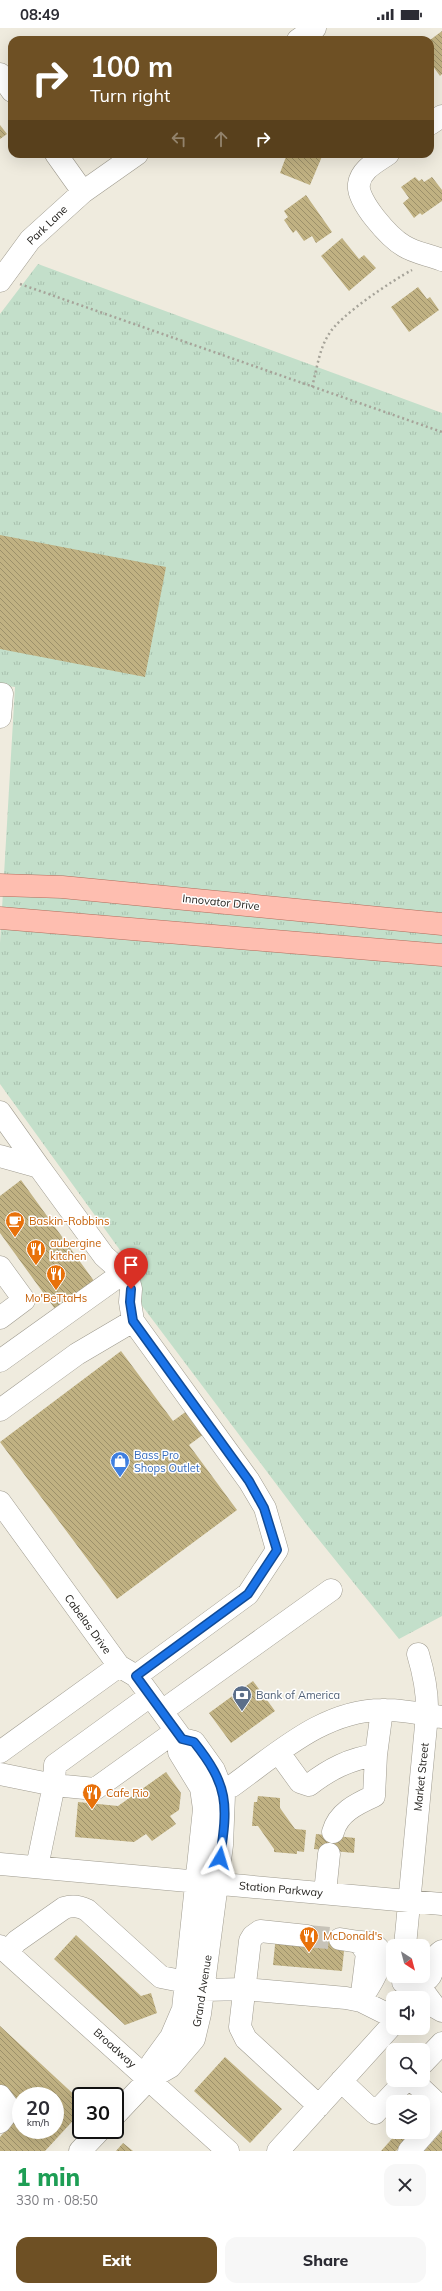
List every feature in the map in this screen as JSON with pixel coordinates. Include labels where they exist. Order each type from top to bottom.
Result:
[{"type":"main road","name":"Innovator Drive","points":[[0,884],[62,887],[442,924]]},
{"type":"main road","points":[[0,918],[442,955]]},
{"type":"street","points":[[304,36],[315,28]]},
{"type":"street","points":[[0,74],[8,85]]},
{"type":"street","points":[[59,158],[83,192]]},
{"type":"street","name":"Park Lane","points":[[8,281],[30,240],[83,192],[131,158]]},
{"type":"street","points":[[383,158],[365,171],[358,184],[362,197],[374,218],[404,246],[442,260]]},
{"type":"street","points":[[0,261],[30,240]]},
{"type":"street","points":[[0,694],[2,694],[0,717]]},
{"type":"street","points":[[0,1112],[104,1256],[123,1272],[131,1289],[130,1302],[133,1321],[249,1481],[264,1508],[277,1550],[248,1594],[0,1752]]},
{"type":"street","points":[[0,1156],[39,1167]]},
{"type":"street","points":[[0,1267],[24,1300],[0,1318]]},
{"type":"street","points":[[0,1361],[123,1272]]},
{"type":"street","points":[[0,1410],[77,1354],[133,1321]]},
{"type":"street","name":"Cabelas Drive","points":[[0,1502],[128,1671],[156,1703],[179,1735],[194,1742],[209,1761],[222,1788],[224,1813],[205,1882]]},
{"type":"street","points":[[38,1867],[54,1785],[55,1765],[156,1703],[331,1590]]},
{"type":"street","name":"Market Street","points":[[406,1939],[409,1901],[435,1716],[428,1700],[424,1674],[418,1654]]},
{"type":"street","points":[[222,1788],[232,1786],[310,1731],[332,1721],[359,1712],[382,1710],[435,1716]]},
{"type":"street","points":[[333,1832],[336,1821],[345,1812],[374,1796],[376,1755],[382,1710]]},
{"type":"street","points":[[0,1774],[54,1785],[95,1788],[179,1735]]},
{"type":"street","points":[[179,1735],[179,1752],[197,1779],[204,1798],[201,1840],[205,1882]]},
{"type":"street","points":[[279,1753],[300,1782],[308,1785],[339,1765],[359,1758],[376,1755]]},
{"type":"street","points":[[325,1893],[329,1854]]},
{"type":"street","name":"Station Parkway","points":[[0,1864],[442,1904]]},
{"type":"street","name":"Grand Avenue","points":[[124,2105],[149,2079],[152,2063],[171,2037],[195,1986],[205,1882]]},
{"type":"street","points":[[4,1949],[64,1908],[72,1906],[80,1907],[87,1910],[161,1977],[195,1986],[244,1989],[361,2001],[386,2014]]},
{"type":"street","points":[[307,1936],[260,1931],[256,1932],[250,1941],[240,2027],[242,2034],[319,2106]]},
{"type":"street","points":[[350,1940],[367,1953],[361,2001]]},
{"type":"street","name":"Broadway","points":[[4,1949],[228,2151]]},
{"type":"street","points":[[406,1985],[428,1981],[432,1977],[435,1959],[442,1951]]},
{"type":"street","points":[[406,1985],[442,2011]]},
{"type":"street","points":[[278,2151],[386,2032]]},
{"type":"street","points":[[430,2056],[442,2044]]},
{"type":"street","points":[[342,2081],[374,2113],[399,2087]]},
{"type":"street","points":[[420,2087],[442,2108]]},
{"type":"street","points":[[0,2096],[10,2110],[0,2122]]},
{"type":"street","points":[[409,2151],[442,2113]]},
{"type":"street","points":[[80,2151],[91,2139]]},
{"type":"path","points":[[312,387],[322,346],[335,324],[393,281],[412,270],[422,252]]},
{"type":"path","points":[[8,281],[442,432]]},
{"type":"green space","points":[[38,264],[442,413],[442,1616],[399,1639],[307,1525],[140,1303],[138,1275],[0,1084],[0,943],[15,687],[0,685],[0,314]]},
{"type":"building","points":[[442,31],[442,74],[440,76],[434,68],[434,37]]},
{"type":"building","points":[[0,125],[7,134],[0,139]]},
{"type":"building","points":[[286,158],[321,158],[310,185],[280,173]]},
{"type":"building","points":[[415,177],[419,181],[422,179],[424,182],[432,177],[442,190],[442,201],[422,215],[420,213],[414,218],[403,203],[409,198],[401,187]]},
{"type":"building","points":[[306,195],[332,232],[316,243],[312,236],[304,241],[296,230],[293,233],[284,220],[288,217],[284,211]]},
{"type":"building","points":[[342,238],[359,259],[364,255],[376,268],[349,291],[321,256]]},
{"type":"building","points":[[418,287],[427,299],[430,297],[439,310],[409,332],[391,307]]},
{"type":"building","points":[[0,535],[166,567],[145,677],[0,649]]},
{"type":"building","points":[[21,1180],[94,1281],[55,1309],[0,1233],[0,1196]]},
{"type":"building","name":"Bass Pro Shops Outlet","points":[[121,1351],[173,1421],[191,1408],[208,1431],[189,1445],[237,1510],[117,1599],[0,1442]]},
{"type":"building","name":"Bank of America","points":[[253,1681],[275,1711],[231,1743],[209,1713]]},
{"type":"building","points":[[166,1772],[181,1793],[179,1810],[170,1816],[176,1824],[152,1841],[146,1834],[134,1842],[75,1837],[78,1802],[118,1806]]},
{"type":"building","points":[[258,1796],[280,1798],[280,1808],[295,1829],[306,1830],[304,1852],[297,1851],[297,1854],[274,1852],[274,1849],[258,1826],[252,1826],[254,1802],[257,1802]]},
{"type":"building","points":[[316,1834],[355,1838],[354,1853],[314,1849]]},
{"type":"building","points":[[76,1935],[141,1996],[151,1993],[157,2013],[125,2025],[54,1959]]},
{"type":"building","name":"McDonald's","points":[[276,1935],[345,1941],[342,1971],[273,1965]]},
{"type":"building","points":[[0,2026],[72,2093],[72,2122],[64,2130],[64,2087],[12,2087],[12,2096],[0,2085]]},
{"type":"building","points":[[225,2057],[282,2109],[250,2143],[194,2091]]},
{"type":"building","points":[[12,2123],[12,2139],[56,2139],[45,2151],[0,2151],[0,2137]]},
{"type":"building","points":[[442,2131],[442,2151],[424,2151]]},
{"type":"building","points":[[392,2139],[407,2139],[396,2151],[381,2151]]},
{"type":"building","points":[[123,2143],[133,2151],[116,2151]]},
{"type":"tunnel","points":[[307,1936],[340,1939]]},
{"type":"place","name":"Baskin-Robbins","points":[[15,1238]]},
{"type":"place","name":"aubergine kitchen","points":[[36,1266]]},
{"type":"place","name":"Mo'BeTtaHs","points":[[56,1291]]},
{"type":"place","name":"Bass Pro Shops Outlet","points":[[120,1478]]},
{"type":"place","name":"Bank of America","points":[[242,1712]]},
{"type":"place","name":"Cafe Rio","points":[[92,1810]]},
{"type":"place","name":"McDonald's","points":[[309,1953]]},
{"type":"route","points":[[131,1289],[130,1302],[133,1321],[249,1481],[264,1508],[277,1550],[248,1594],[136,1676],[182,1739],[194,1742],[209,1761],[219,1778],[224,1795],[220,1858]]}]
